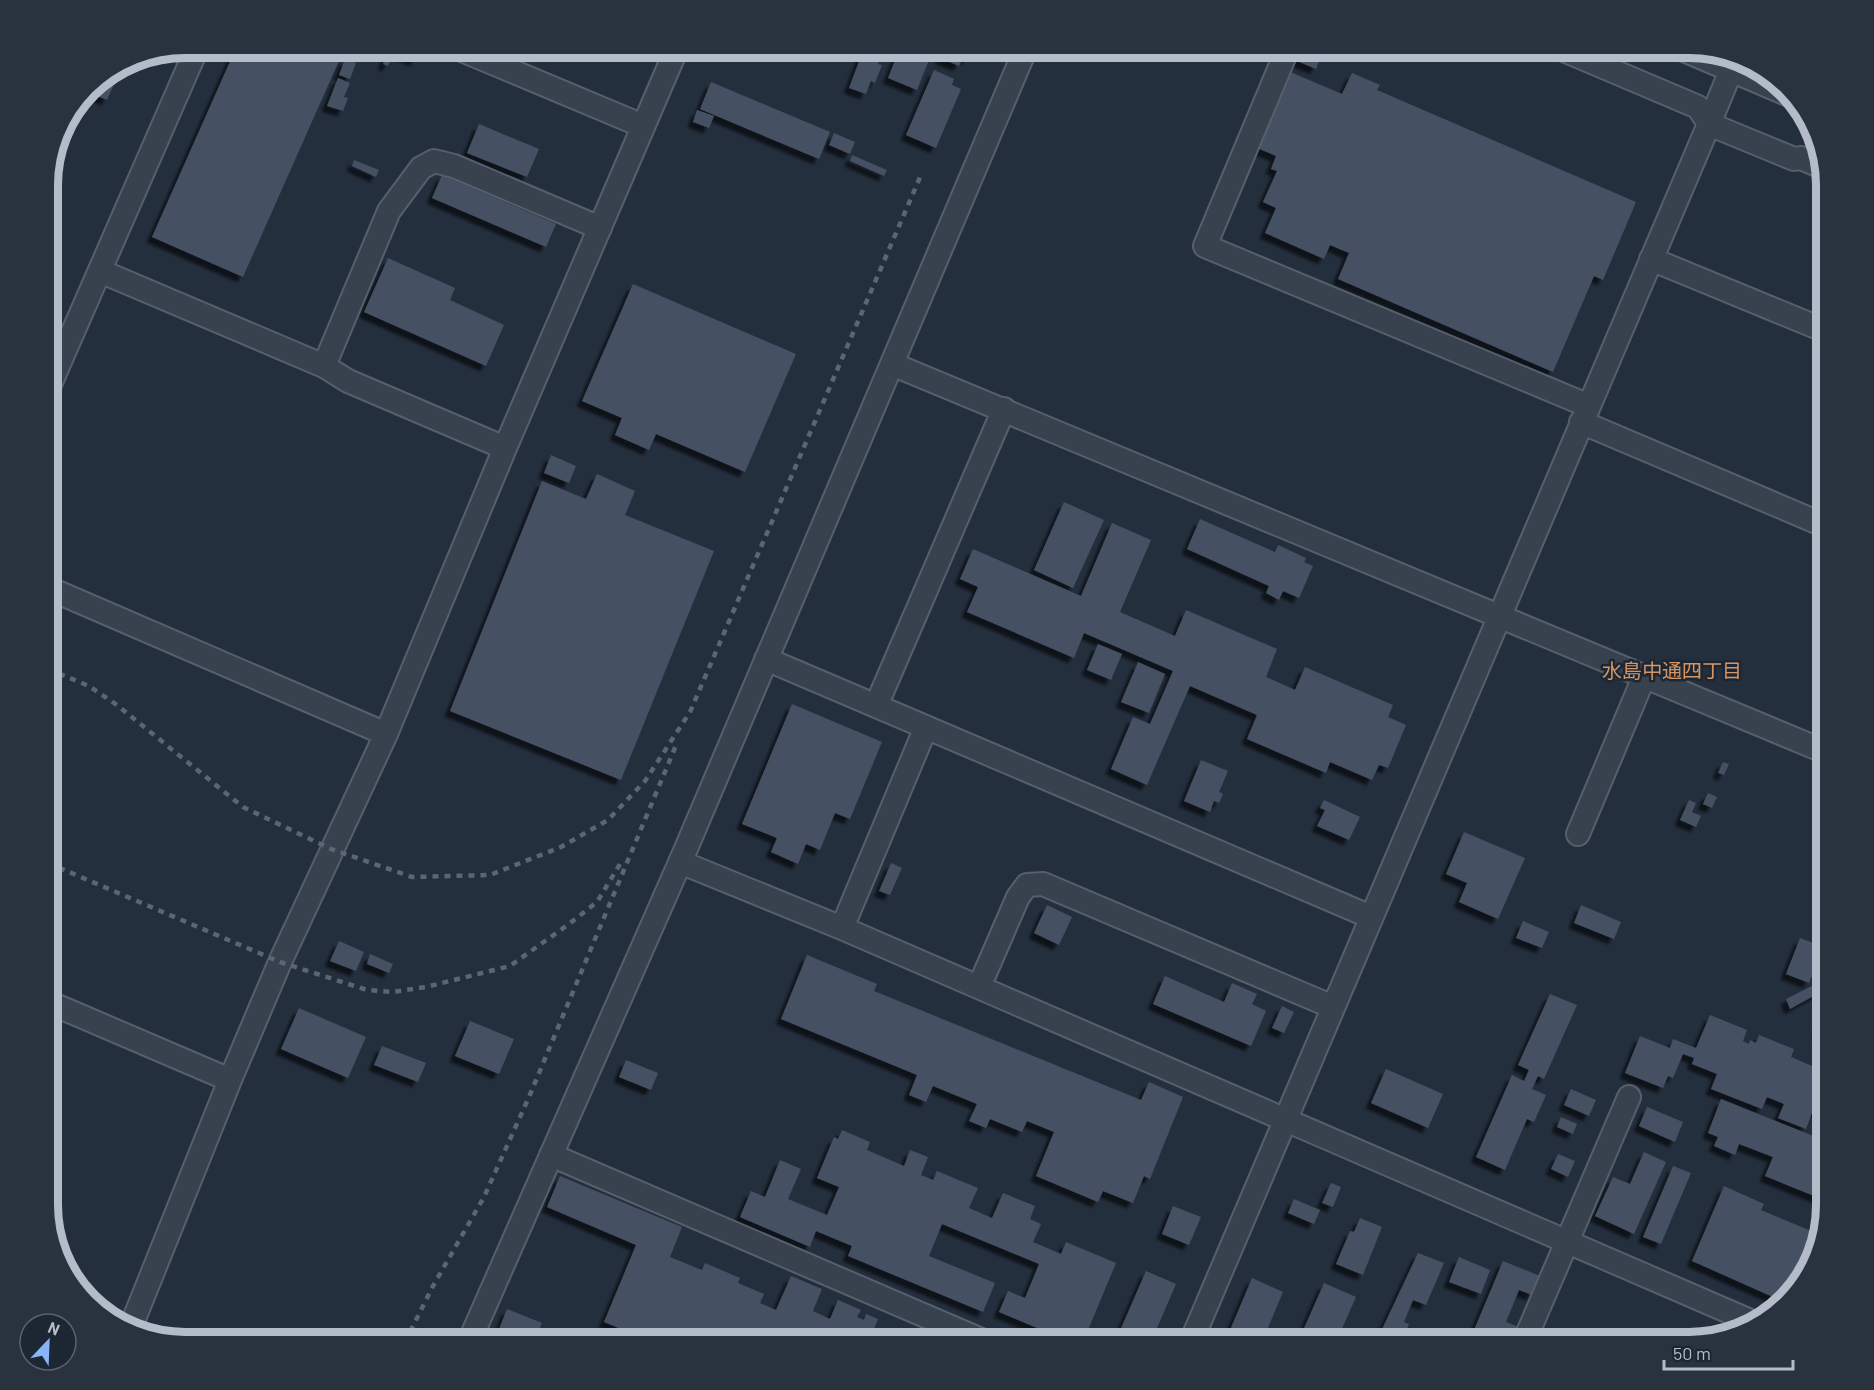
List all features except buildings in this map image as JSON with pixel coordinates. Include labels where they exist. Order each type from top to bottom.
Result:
[{"type":"street","points":[[59,364],[193,58]]},
{"type":"street","points":[[481,58],[644,126]]},
{"type":"street","points":[[134,1320],[280,962],[386,734],[505,448],[673,58]]},
{"type":"street","points":[[473,1332],[680,862],[1022,58]]},
{"type":"street","points":[[1284,58],[1206,246],[1585,414],[1816,521]]},
{"type":"street","points":[[1582,58],[1698,107],[1709,124],[1794,159],[1801,158],[1813,163]]},
{"type":"street","points":[[1195,1332],[1732,67],[1757,79]]},
{"type":"street","points":[[324,366],[389,211],[421,168],[434,162],[454,166],[600,228]]},
{"type":"street","points":[[1651,259],[1816,328]]},
{"type":"street","points":[[100,271],[324,366],[348,381],[505,448]]},
{"type":"street","points":[[892,364],[1816,748]]},
{"type":"street","points":[[876,706],[1004,409]]},
{"type":"street","points":[[59,593],[386,734]]},
{"type":"street","points":[[766,659],[1371,917]]},
{"type":"street","points":[[1578,834],[1644,677]]},
{"type":"street","points":[[842,928],[926,727]]},
{"type":"street","points":[[680,862],[842,928],[1744,1318]]},
{"type":"street","points":[[979,987],[1018,897],[1027,885],[1043,884],[1333,1007]]},
{"type":"street","points":[[59,1007],[230,1080]]},
{"type":"street","points":[[1528,1332],[1629,1097]]},
{"type":"street","points":[[551,1155],[963,1332]]},
{"type":"railway","points":[[59,674],[89,686],[117,705],[243,807],[331,849],[412,877],[490,875],[561,847],[608,820],[645,781],[690,712],[921,175]]},
{"type":"railway","points":[[410,1332],[433,1286],[484,1197],[529,1097],[677,743]]},
{"type":"railway","points":[[59,868],[280,962],[367,990],[392,992],[426,987],[510,966],[597,902],[620,864]]},
{"type":"district","name":"水島中通四丁目","points":[[1672,671]]}]
